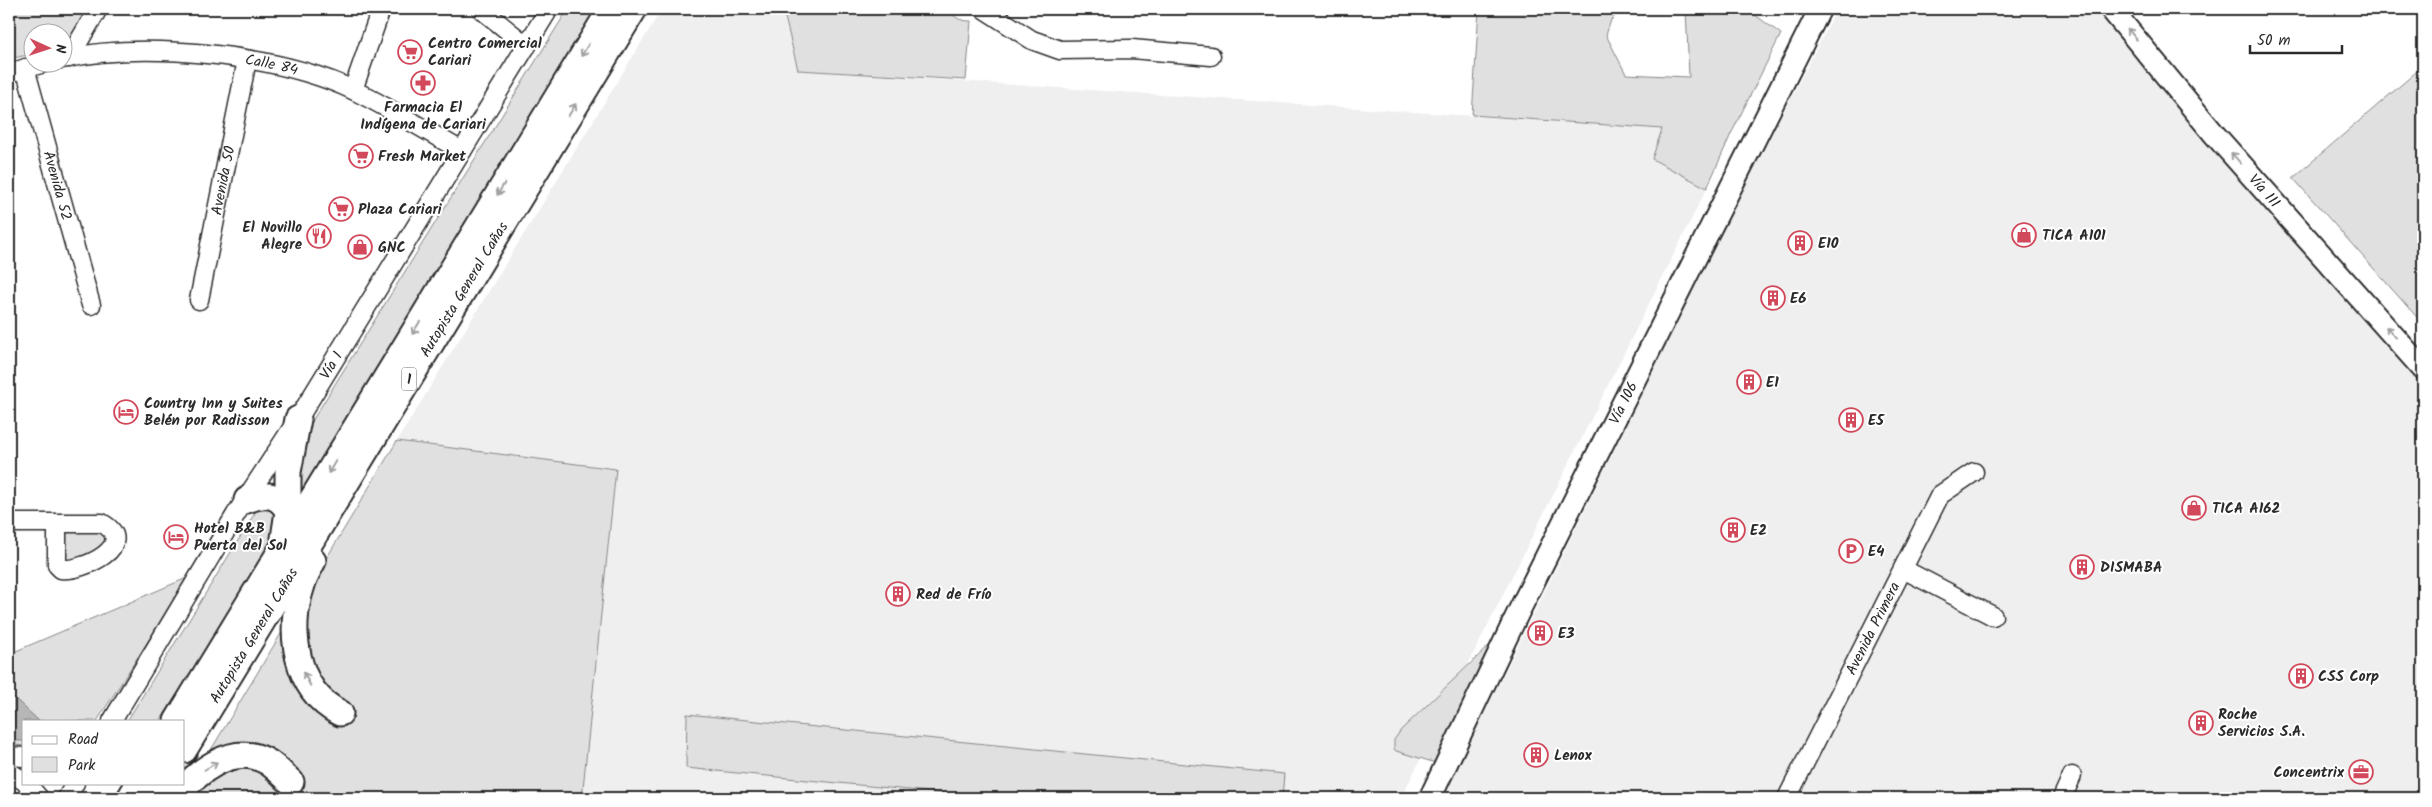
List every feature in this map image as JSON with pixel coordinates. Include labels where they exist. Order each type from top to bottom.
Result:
[{"type":"highway","name":"Autopista General Cañas","points":[[178,720],[611,9]]},
{"type":"highway","name":"Autopista General Cañas","points":[[185,748],[634,9]]},
{"type":"highway","points":[[340,713],[326,706],[316,695],[300,662],[294,636],[302,586],[344,506],[433,359],[552,144]]},
{"type":"highway","points":[[281,550],[288,512],[288,472],[298,419]]},
{"type":"highway","points":[[247,500],[256,496],[273,496],[280,499],[288,512]]},
{"type":"highway","points":[[175,798],[210,765],[233,757],[254,756],[267,762],[291,782]]},
{"type":"highway","points":[[130,798],[138,784]]},
{"type":"highway","points":[[154,798],[162,784]]},
{"type":"main road","name":"Vía 106","points":[[1430,798],[1518,613],[1820,9]]},
{"type":"main road","name":"Vía 111","points":[[2110,9],[2215,135],[2423,369]]},
{"type":"street","points":[[72,50],[98,9]]},
{"type":"street","points":[[353,90],[381,9]]},
{"type":"street","points":[[481,9],[526,46]]},
{"type":"street","name":"Vía 1","points":[[113,720],[236,514],[247,500],[298,419],[549,9]]},
{"type":"street","points":[[984,9],[1032,40],[1060,50],[1132,49],[1211,56]]},
{"type":"street","name":"Calle 84","points":[[72,58],[109,53],[160,51],[211,54],[247,60],[327,80],[353,90],[462,151]]},
{"type":"street","name":"Avenida 50","points":[[198,300],[247,60]]},
{"type":"street","name":"Avenida 52","points":[[17,71],[91,305]]},
{"type":"street","name":"Avenida Primera","points":[[1787,798],[1940,495],[1974,472]]},
{"type":"street","points":[[9,523],[57,523]]},
{"type":"street","points":[[1903,569],[1993,616]]},
{"type":"street","points":[[9,756],[22,758]]},
{"type":"street","points":[[9,772],[22,774]]},
{"type":"street","points":[[9,772],[22,780]]},
{"type":"street","points":[[2062,798],[2072,776]]},
{"type":"street","points":[[27,784],[39,798]]},
{"type":"street","points":[[67,798],[74,784]]},
{"type":"shaded area","points":[[662,9],[783,9],[798,70],[1663,129],[1652,159],[1707,188],[1401,798],[582,798],[616,469],[397,441]]},
{"type":"shaded area","points":[[1837,9],[2096,9],[2423,385],[2423,798],[1443,798],[1726,223]]},
{"type":"shaded area","points":[[9,693],[38,720],[22,720],[22,741],[9,741]]},
{"type":"green space","points":[[9,9],[90,9],[72,42],[72,22],[22,22],[22,56],[9,59]]},
{"type":"green space","points":[[568,9],[603,9],[294,512],[299,442]]},
{"type":"green space","points":[[783,9],[949,9],[958,18],[971,21],[966,80],[798,70]]},
{"type":"green space","points":[[1479,9],[1622,9],[1611,20],[1606,35],[1626,74],[1689,77],[1686,9],[1747,9],[1781,34],[1731,134],[1707,188],[1652,159],[1662,129],[1472,115]]},
{"type":"green space","points":[[2423,66],[2423,324],[2293,178]]},
{"type":"green space","points":[[397,441],[616,469],[582,798],[182,798]]},
{"type":"green space","points":[[258,508],[281,508],[277,539],[161,720],[128,720]]},
{"type":"green space","points":[[63,527],[106,530],[105,551],[63,563]]},
{"type":"green space","points":[[189,577],[98,720],[22,720],[22,746],[9,744],[9,654]]},
{"type":"green space","points":[[1496,639],[1436,763],[1396,751],[1394,749],[1394,740],[1401,730]]},
{"type":"green space","points":[[687,714],[1284,774],[1282,798],[990,798],[686,768]]},
{"type":"place","name":"Centro Comercial Cariari","points":[[410,52]]},
{"type":"place","name":"Farmacia El Indígena de Cariari","points":[[423,83]]},
{"type":"place","name":"Fresh Market","points":[[361,156]]},
{"type":"place","name":"Plaza Cariari","points":[[341,209]]},
{"type":"place","name":"TICA A101","points":[[2024,235]]},
{"type":"place","name":"El Novillo Alegre","points":[[319,236]]},
{"type":"place","name":"E10","points":[[1800,243]]},
{"type":"place","name":"GNC","points":[[360,247]]},
{"type":"place","name":"E6","points":[[1773,298]]},
{"type":"place","name":"E1","points":[[1749,382]]},
{"type":"place","name":"Country Inn y Suites Belén por Radisson","points":[[126,412]]},
{"type":"place","name":"E5","points":[[1851,420]]},
{"type":"place","name":"TICA A162","points":[[2194,508]]},
{"type":"place","name":"E2","points":[[1733,530]]},
{"type":"place","name":"Hotel B&B Puerta del Sol","points":[[176,537]]},
{"type":"place","name":"E4","points":[[1851,551]]},
{"type":"place","name":"DISMABA","points":[[2082,567]]},
{"type":"place","name":"Red de Frío","points":[[898,594]]},
{"type":"place","name":"E3","points":[[1540,633]]},
{"type":"place","name":"CSS Corp","points":[[2301,676]]},
{"type":"place","name":"Roche Servicios S.A.","points":[[2201,723]]},
{"type":"place","name":"Lenox","points":[[1536,755]]},
{"type":"place","name":"Concentrix","points":[[2361,772]]}]
